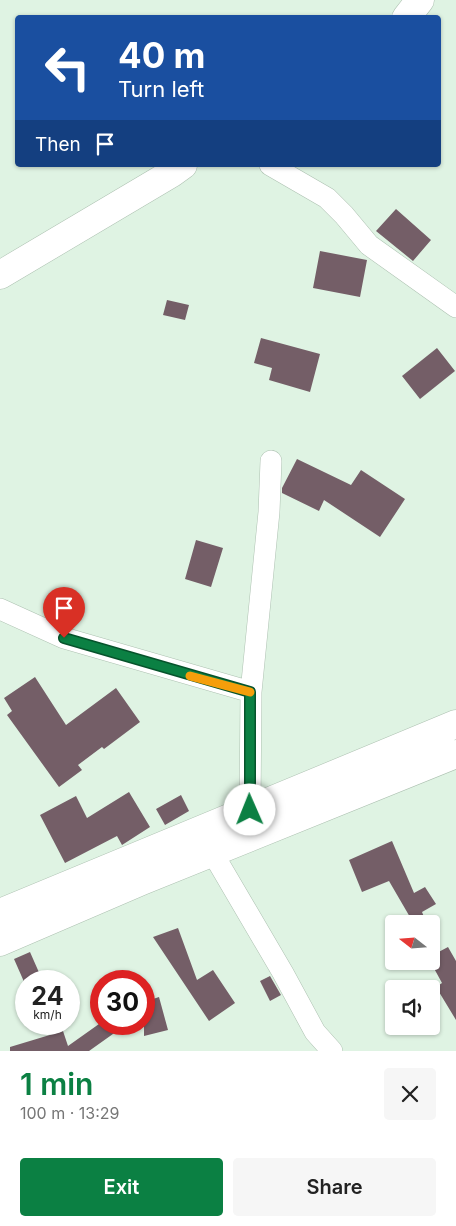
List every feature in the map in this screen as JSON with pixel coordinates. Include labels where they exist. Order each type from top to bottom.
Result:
[{"type":"main road","points":[[408,15],[420,0]]},
{"type":"main road","points":[[0,275],[180,167]]},
{"type":"main road","points":[[0,913],[203,827],[250,810],[456,724]]},
{"type":"main road","points":[[0,942],[212,852],[456,754]]},
{"type":"street","points":[[273,167],[327,198],[369,245],[456,308]]},
{"type":"street","points":[[250,810],[250,692],[269,512],[271,461]]},
{"type":"street","points":[[0,609],[64,638],[250,692]]},
{"type":"street","points":[[212,852],[283,973],[315,1032],[332,1051]]},
{"type":"building","points":[[396,209],[431,240],[413,261],[376,231]]},
{"type":"building","points":[[320,251],[367,260],[360,297],[313,288]]},
{"type":"building","points":[[167,300],[189,305],[185,320],[163,315]]},
{"type":"building","points":[[261,338],[320,354],[310,392],[269,380],[272,368],[254,363]]},
{"type":"building","points":[[437,348],[455,371],[420,399],[402,376]]},
{"type":"building","points":[[297,459],[351,485],[361,470],[405,499],[380,537],[324,500],[319,511],[282,493],[282,488]]},
{"type":"building","points":[[196,540],[223,548],[211,587],[185,579]]},
{"type":"building","points":[[35,677],[66,725],[116,688],[140,722],[104,749],[102,747],[78,765],[82,770],[59,787],[7,715],[12,711],[4,698]]},
{"type":"building","points":[[129,792],[150,827],[122,845],[117,836],[65,863],[40,815],[76,796],[87,818]]},
{"type":"building","points":[[181,795],[189,811],[165,825],[156,809]]},
{"type":"building","points":[[392,841],[414,893],[425,887],[436,904],[422,912],[423,915],[409,915],[389,881],[362,892],[349,860]]},
{"type":"building","points":[[178,928],[197,980],[213,970],[235,1003],[209,1021],[153,937]]},
{"type":"building","points":[[448,947],[456,961],[456,1020],[440,994],[440,984],[442,983],[435,970],[440,970],[440,951]]},
{"type":"building","points":[[30,952],[38,970],[19,970],[14,959]]},
{"type":"building","points":[[270,976],[281,995],[270,1001],[260,981]]},
{"type":"building","points":[[159,997],[168,1030],[155,1033],[155,998]]},
{"type":"building","points":[[90,1030],[90,1035],[112,1035],[89,1051],[10,1051],[10,1047],[50,1035],[64,1035],[68,1046]]},
{"type":"slow traffic","points":[[190,676],[250,692]]},
{"type":"route","points":[[64,638],[250,692],[250,810]]}]
